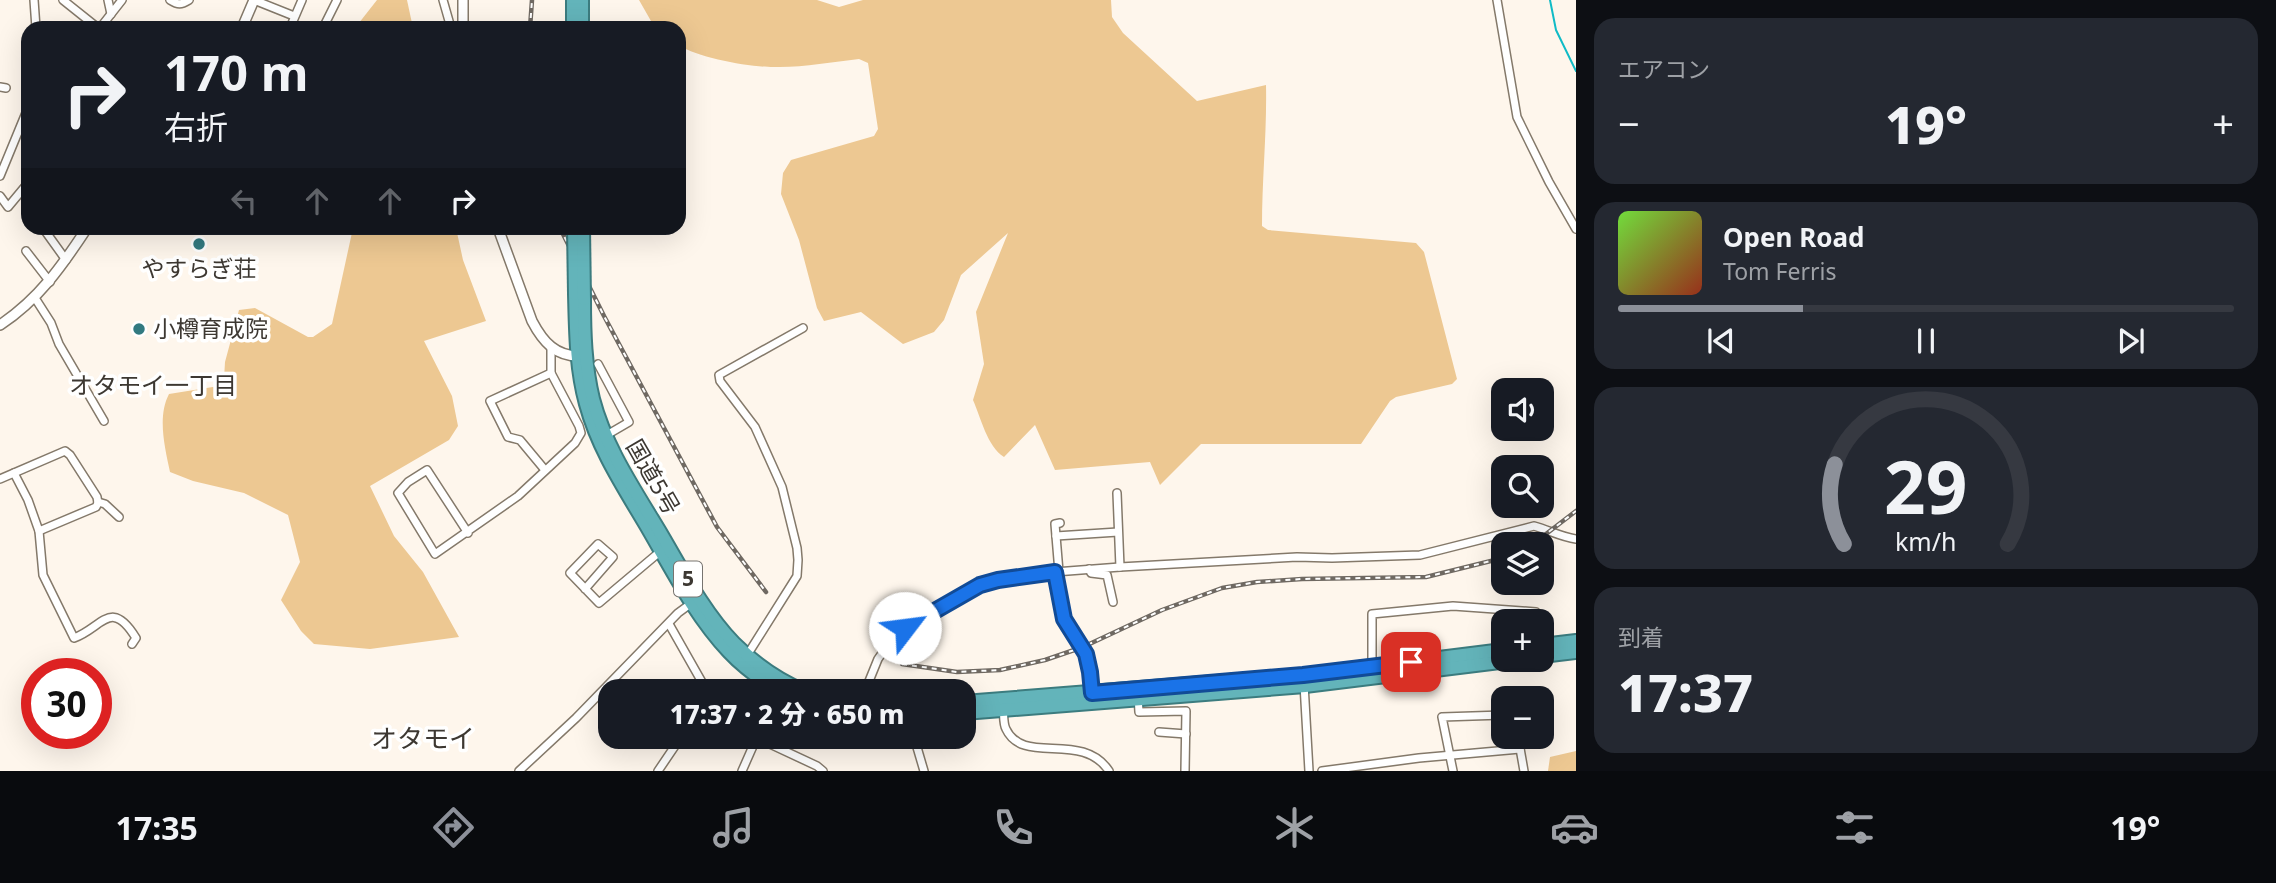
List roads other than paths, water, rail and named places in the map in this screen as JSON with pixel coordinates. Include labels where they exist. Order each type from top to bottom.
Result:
[{"type":"highway","points":[[573,0],[573,21]]},
{"type":"highway","points":[[582,0],[582,21]]},
{"type":"highway","name":"国道5号","points":[[575,235],[580,296]]},
{"type":"highway","name":"国道5号","points":[[583,235],[580,296],[585,403],[602,438],[714,635],[769,679]]},
{"type":"highway","points":[[1554,644],[1576,641]]},
{"type":"highway","points":[[1372,672],[1491,652]]},
{"type":"highway","points":[[1554,655],[1576,652]]},
{"type":"highway","points":[[976,711],[1003,705],[1491,662]]},
{"type":"highway","points":[[976,703],[1003,705]]},
{"type":"street","points":[[34,0],[36,21]]},
{"type":"street","points":[[62,0],[90,21]]},
{"type":"street","points":[[108,0],[111,15]]},
{"type":"street","points":[[105,21],[122,0]]},
{"type":"street","points":[[170,0],[182,5],[189,0]]},
{"type":"street","points":[[245,21],[254,0],[294,16]]},
{"type":"street","points":[[292,21],[302,0]]},
{"type":"street","points":[[326,21],[337,0]]},
{"type":"street","points":[[443,0],[449,21]]},
{"type":"street","points":[[463,0],[463,21]]},
{"type":"street","points":[[1497,0],[1517,117],[1576,229]]},
{"type":"street","points":[[0,176],[4,157],[21,122]]},
{"type":"street","points":[[0,196],[8,207],[21,191]]},
{"type":"street","points":[[48,235],[66,260]]},
{"type":"street","points":[[0,325],[35,298],[50,282],[82,235]]},
{"type":"street","points":[[501,235],[532,321],[544,341],[566,356],[581,356]]},
{"type":"street","points":[[26,251],[50,282]]},
{"type":"street","points":[[35,298],[104,421]]},
{"type":"street","points":[[744,659],[797,576],[799,560],[782,487],[771,461],[755,427],[720,381],[719,375],[803,328]]},
{"type":"street","points":[[468,533],[427,470],[408,482],[398,493],[435,554],[468,533],[518,496],[575,443],[581,433],[551,373],[551,347]]},
{"type":"street","points":[[598,364],[629,422],[602,438]]},
{"type":"street","points":[[545,470],[520,440],[508,437],[489,401],[551,373]]},
{"type":"street","points":[[0,479],[65,451],[98,502],[96,507],[39,531]]},
{"type":"street","points":[[14,472],[39,531],[43,575],[74,638],[107,617],[114,617],[120,619],[134,634],[136,638],[132,644]]},
{"type":"street","points":[[1116,493],[1120,567]]},
{"type":"street","points":[[98,502],[105,504],[119,517]]},
{"type":"street","points":[[1060,523],[1055,524],[1057,572],[1064,619],[1086,654],[1092,698]]},
{"type":"street","points":[[870,679],[878,659],[892,639],[905,628],[980,585],[998,580],[1089,569],[1297,556],[1332,558],[1420,555],[1534,526],[1576,539]]},
{"type":"street","points":[[1056,537],[1118,531]]},
{"type":"street","points":[[585,589],[613,557],[598,544],[570,573],[585,589],[599,603],[665,548]]},
{"type":"street","points":[[1089,569],[1091,573],[1107,575],[1113,602]]},
{"type":"street","points":[[519,771],[561,733],[678,613],[696,600]]},
{"type":"street","points":[[1372,672],[1372,614],[1453,606],[1494,609]]},
{"type":"street","points":[[669,624],[700,679]]},
{"type":"street","points":[[1304,680],[1309,771]]},
{"type":"street","points":[[1138,694],[1139,712],[1186,711],[1185,771]]},
{"type":"street","points":[[1003,705],[1005,729],[1023,744],[1035,748],[1075,748],[1100,759],[1109,771]]},
{"type":"street","points":[[1453,771],[1443,717],[1491,715]]},
{"type":"street","points":[[1159,732],[1186,734]]},
{"type":"street","points":[[658,771],[673,749]]},
{"type":"street","points":[[741,771],[751,749]]},
{"type":"street","points":[[781,749],[823,771]]},
{"type":"street","points":[[918,749],[924,771]]},
{"type":"street","points":[[1322,771],[1354,765],[1520,749],[1524,771]]},
{"type":"waterway","points":[[1550,0],[1556,30],[1576,71]]},
{"type":"railway","points":[[530,21],[532,0]]},
{"type":"railway","points":[[564,235],[717,527],[766,592]]},
{"type":"railway","points":[[1549,532],[1576,511]]},
{"type":"railway","points":[[902,664],[957,672],[1000,670],[1045,660],[1083,647],[1162,610],[1222,588],[1302,579],[1426,577],[1491,561]]},
{"type":"place","name":"やすらぎ荘","points":[[199,244]]},
{"type":"place","name":"小樽育成院","points":[[139,329]]},
{"type":"district","name":"オタモイ一丁目","points":[[153,386]]},
{"type":"district","name":"オタモイ","points":[[423,739]]}]
